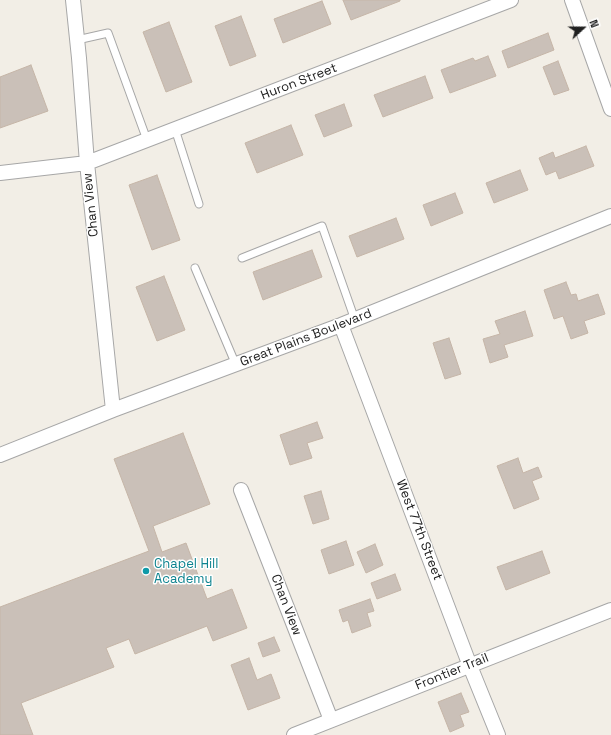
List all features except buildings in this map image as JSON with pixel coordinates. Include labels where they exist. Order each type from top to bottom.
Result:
[{"type":"street","name":"Chan View","points":[[73,0],[86,163],[113,410]]},
{"type":"street","name":"Huron Street","points":[[0,173],[86,163],[511,0]]},
{"type":"street","points":[[572,0],[611,109]]},
{"type":"street","name":"Great Plains Boulevard","points":[[0,455],[113,410],[355,320],[611,216]]},
{"type":"street","name":"West 77th Street","points":[[341,325],[470,666],[498,735]]},
{"type":"street","name":"Chan View","points":[[240,490],[331,720]]},
{"type":"street","name":"Frontier Trail","points":[[294,735],[611,610]]},
{"type":"lane","points":[[77,40],[108,33],[147,140]]},
{"type":"lane","points":[[175,129],[199,204]]},
{"type":"lane","points":[[242,258],[322,226],[355,320]]},
{"type":"lane","points":[[196,268],[236,365]]},
{"type":"place","name":"Chapel Hill Academy","points":[[146,571]]}]
